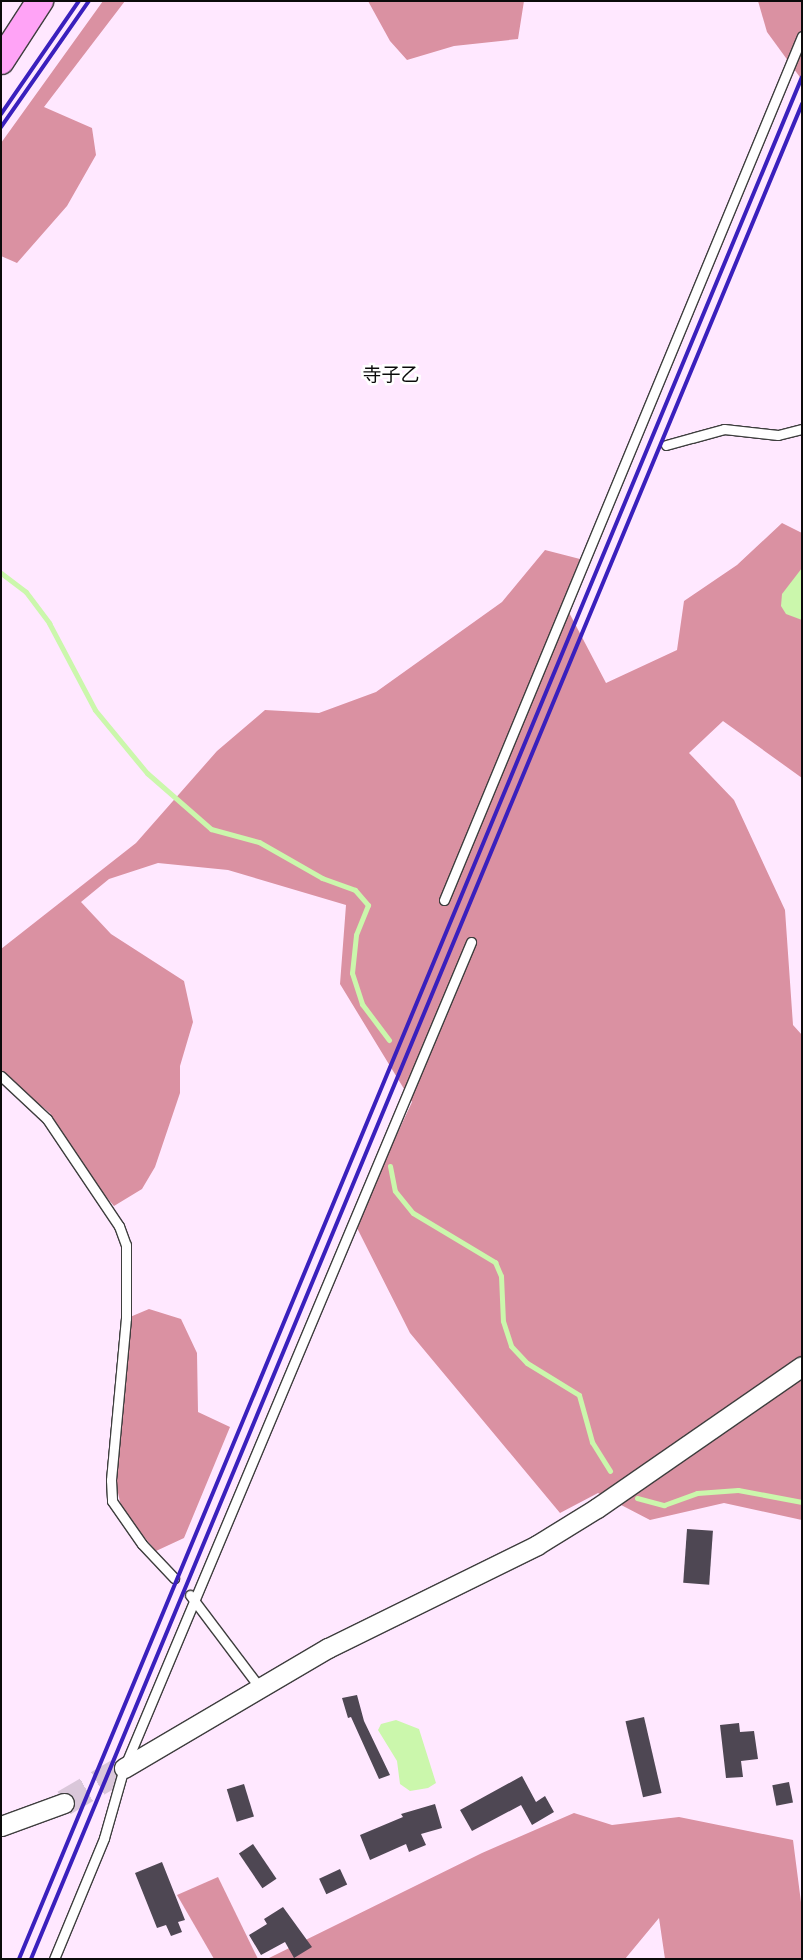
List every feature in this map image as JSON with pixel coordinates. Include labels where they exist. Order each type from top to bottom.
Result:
[{"type":"main road","points":[[1,61],[40,1]]},
{"type":"street","points":[[124,1768],[328,1648],[537,1545],[597,1508],[802,1366]]},
{"type":"street","points":[[1,1826],[64,1803]]},
{"type":"lane","points":[[444,900],[632,452],[802,36]]},
{"type":"lane","points":[[666,445],[724,429],[778,435],[802,429]]},
{"type":"lane","points":[[632,452],[643,452]]},
{"type":"lane","points":[[54,1959],[104,1838],[124,1768],[192,1598],[471,942]]},
{"type":"lane","points":[[1,1076],[47,1118],[82,1176],[119,1226],[126,1245],[126,1318],[111,1480],[112,1501],[142,1544],[174,1578]]},
{"type":"lane","points":[[192,1598],[260,1688]]},
{"type":"shaded area","points":[[103,1],[125,1],[44,107],[92,128],[96,155],[67,206],[17,263],[1,256],[1,143]]},
{"type":"shaded area","points":[[368,1],[524,1],[518,39],[454,46],[407,60],[390,41]]},
{"type":"shaded area","points":[[758,1],[802,1],[802,80],[767,32]]},
{"type":"shaded area","points":[[782,523],[802,533],[802,778],[723,721],[689,753],[734,800],[785,910],[793,1025],[802,1035],[802,1520],[724,1503],[650,1520],[598,1493],[560,1513],[410,1333],[355,1224],[412,1102],[340,984],[346,905],[228,870],[158,863],[109,879],[81,902],[111,934],[184,981],[193,1022],[180,1066],[180,1093],[155,1167],[142,1189],[114,1206],[85,1172],[50,1113],[1,1073],[1,949],[136,843],[217,751],[265,710],[319,713],[376,692],[502,602],[545,550],[580,559],[563,601],[606,683],[677,650],[684,601],[737,565]]},
{"type":"shaded area","points":[[802,568],[802,620],[786,614],[781,606],[782,594]]},
{"type":"shaded area","points":[[149,1309],[181,1319],[197,1353],[198,1412],[230,1427],[184,1538],[156,1551],[122,1511],[115,1479],[130,1317]]},
{"type":"shaded area","points":[[396,1720],[419,1729],[436,1783],[428,1788],[410,1791],[400,1784],[397,1761],[378,1730],[381,1724]]},
{"type":"shaded area","points":[[574,1813],[612,1825],[679,1817],[793,1840],[802,1910],[802,1959],[665,1959],[659,1918],[625,1959],[267,1959],[482,1853]]},
{"type":"shaded area","points":[[218,1877],[258,1959],[214,1959],[177,1895]]},
{"type":"building","points":[[687,1529],[713,1531],[709,1585],[683,1583]]},
{"type":"building","points":[[357,1695],[364,1721],[390,1775],[379,1779],[351,1717],[348,1718],[342,1698]]},
{"type":"building","points":[[644,1717],[662,1793],[643,1797],[625,1721]]},
{"type":"building","points":[[739,1723],[740,1732],[754,1731],[758,1759],[741,1761],[743,1777],[726,1778],[720,1725]]},
{"type":"building","points":[[522,1776],[536,1802],[545,1796],[554,1812],[532,1825],[521,1805],[472,1831],[460,1810]]},
{"type":"building","points":[[789,1782],[793,1803],[776,1806],[772,1785]]},
{"type":"building","points":[[244,1784],[254,1817],[237,1822],[227,1789]]},
{"type":"building","points":[[435,1804],[442,1828],[421,1834],[426,1845],[409,1852],[406,1844],[370,1860],[360,1835],[403,1817],[401,1814]]},
{"type":"building","points":[[253,1844],[276,1879],[262,1888],[239,1854]]},
{"type":"building","points":[[162,1862],[185,1920],[178,1922],[182,1932],[171,1936],[166,1925],[157,1928],[135,1873]]},
{"type":"building","points":[[340,1869],[347,1884],[326,1894],[319,1879]]},
{"type":"building","points":[[283,1907],[312,1947],[294,1958],[285,1942],[261,1955],[249,1935],[267,1924],[264,1919]]},
{"type":"waterway","points":[[1,573],[26,592],[49,623],[95,710],[147,773],[211,829],[259,842],[322,878],[355,890],[368,905],[356,935],[352,973],[362,1004],[389,1040]]},
{"type":"waterway","points":[[390,1166],[395,1191],[413,1213],[495,1262],[501,1276],[503,1321],[511,1346],[527,1363],[579,1395],[592,1442],[610,1471]]},
{"type":"waterway","points":[[637,1498],[664,1505],[697,1493],[738,1490],[802,1502]]},
{"type":"tunnel","points":[[64,1803],[124,1768]]},
{"type":"railway","points":[[1,114],[79,1]]},
{"type":"railway","points":[[1,127],[89,1]]},
{"type":"railway","points":[[19,1959],[802,77]]},
{"type":"railway","points":[[31,1959],[802,104]]},
{"type":"district","name":"寺子乙","points":[[391,373]]}]
